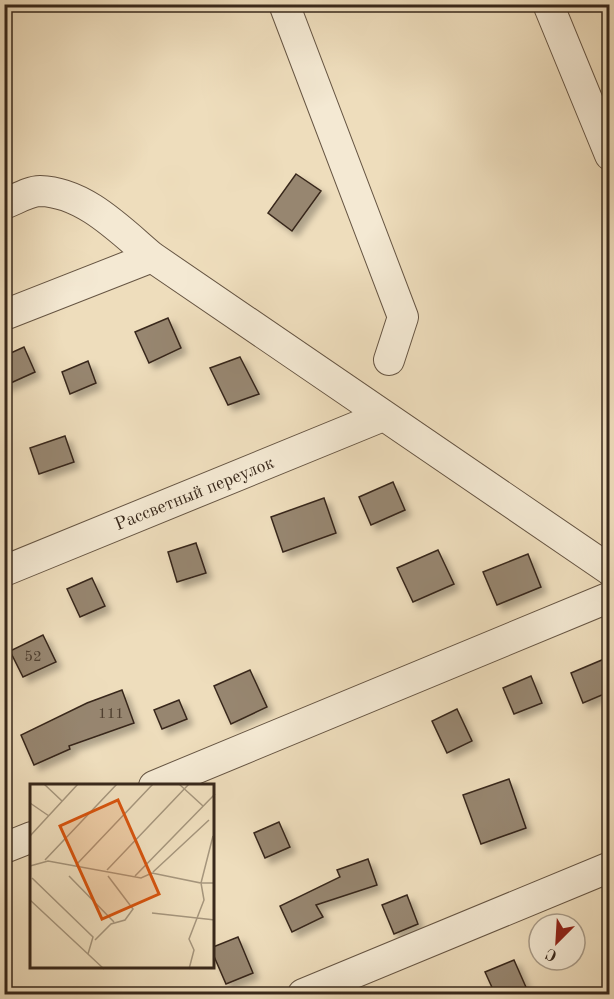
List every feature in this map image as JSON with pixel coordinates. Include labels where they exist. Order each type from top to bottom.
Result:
[{"type":"street","points":[[284,4],[403,317],[388,360]]},
{"type":"street","points":[[548,4],[609,155]]},
{"type":"street","points":[[4,204],[38,191],[66,196],[97,212],[152,257],[609,570]]},
{"type":"street","points":[[4,315],[152,257]]},
{"type":"street","name":"Рассветный переулок","points":[[4,571],[383,416]]},
{"type":"street","points":[[159,784],[609,597]]},
{"type":"street","points":[[4,848],[30,838]]},
{"type":"street","points":[[303,994],[609,867]]},
{"type":"building","points":[[296,174],[321,191],[292,231],[268,213]]},
{"type":"building","points":[[168,318],[181,348],[149,363],[135,332]]},
{"type":"building","points":[[24,347],[35,372],[4,386],[4,356]]},
{"type":"building","points":[[240,357],[259,394],[228,405],[210,368]]},
{"type":"building","points":[[88,361],[96,383],[70,394],[62,372]]},
{"type":"building","points":[[65,436],[74,462],[39,474],[30,448]]},
{"type":"building","points":[[393,482],[405,510],[371,525],[359,497]]},
{"type":"building","points":[[324,498],[336,533],[283,552],[271,517]]},
{"type":"building","points":[[196,543],[206,573],[177,582],[168,552]]},
{"type":"building","points":[[438,550],[454,584],[413,602],[397,568]]},
{"type":"building","points":[[528,554],[541,587],[497,605],[483,572]]},
{"type":"building","points":[[92,578],[105,606],[80,617],[67,589]]},
{"type":"building","points":[[43,635],[56,662],[23,677],[10,651]]},
{"type":"building","points":[[609,657],[609,692],[583,703],[571,673]]},
{"type":"building","points":[[250,670],[267,707],[231,724],[214,686]]},
{"type":"building","points":[[531,676],[542,703],[514,714],[503,688]]},
{"type":"building","points":[[122,690],[134,723],[69,746],[70,749],[34,765],[21,735],[87,703]]},
{"type":"building","points":[[179,700],[187,719],[162,729],[154,710]]},
{"type":"building","points":[[457,709],[472,741],[447,753],[432,721]]},
{"type":"building","points":[[509,779],[526,828],[481,844],[463,795]]},
{"type":"building","points":[[279,822],[290,847],[265,858],[254,833]]},
{"type":"building","points":[[368,859],[377,885],[316,905],[323,917],[292,932],[280,906],[340,877],[337,870]]},
{"type":"building","points":[[407,895],[418,924],[394,934],[382,905]]},
{"type":"building","points":[[238,937],[253,973],[226,984],[214,956],[214,947]]},
{"type":"building","points":[[514,960],[529,994],[495,994],[485,972]]}]
